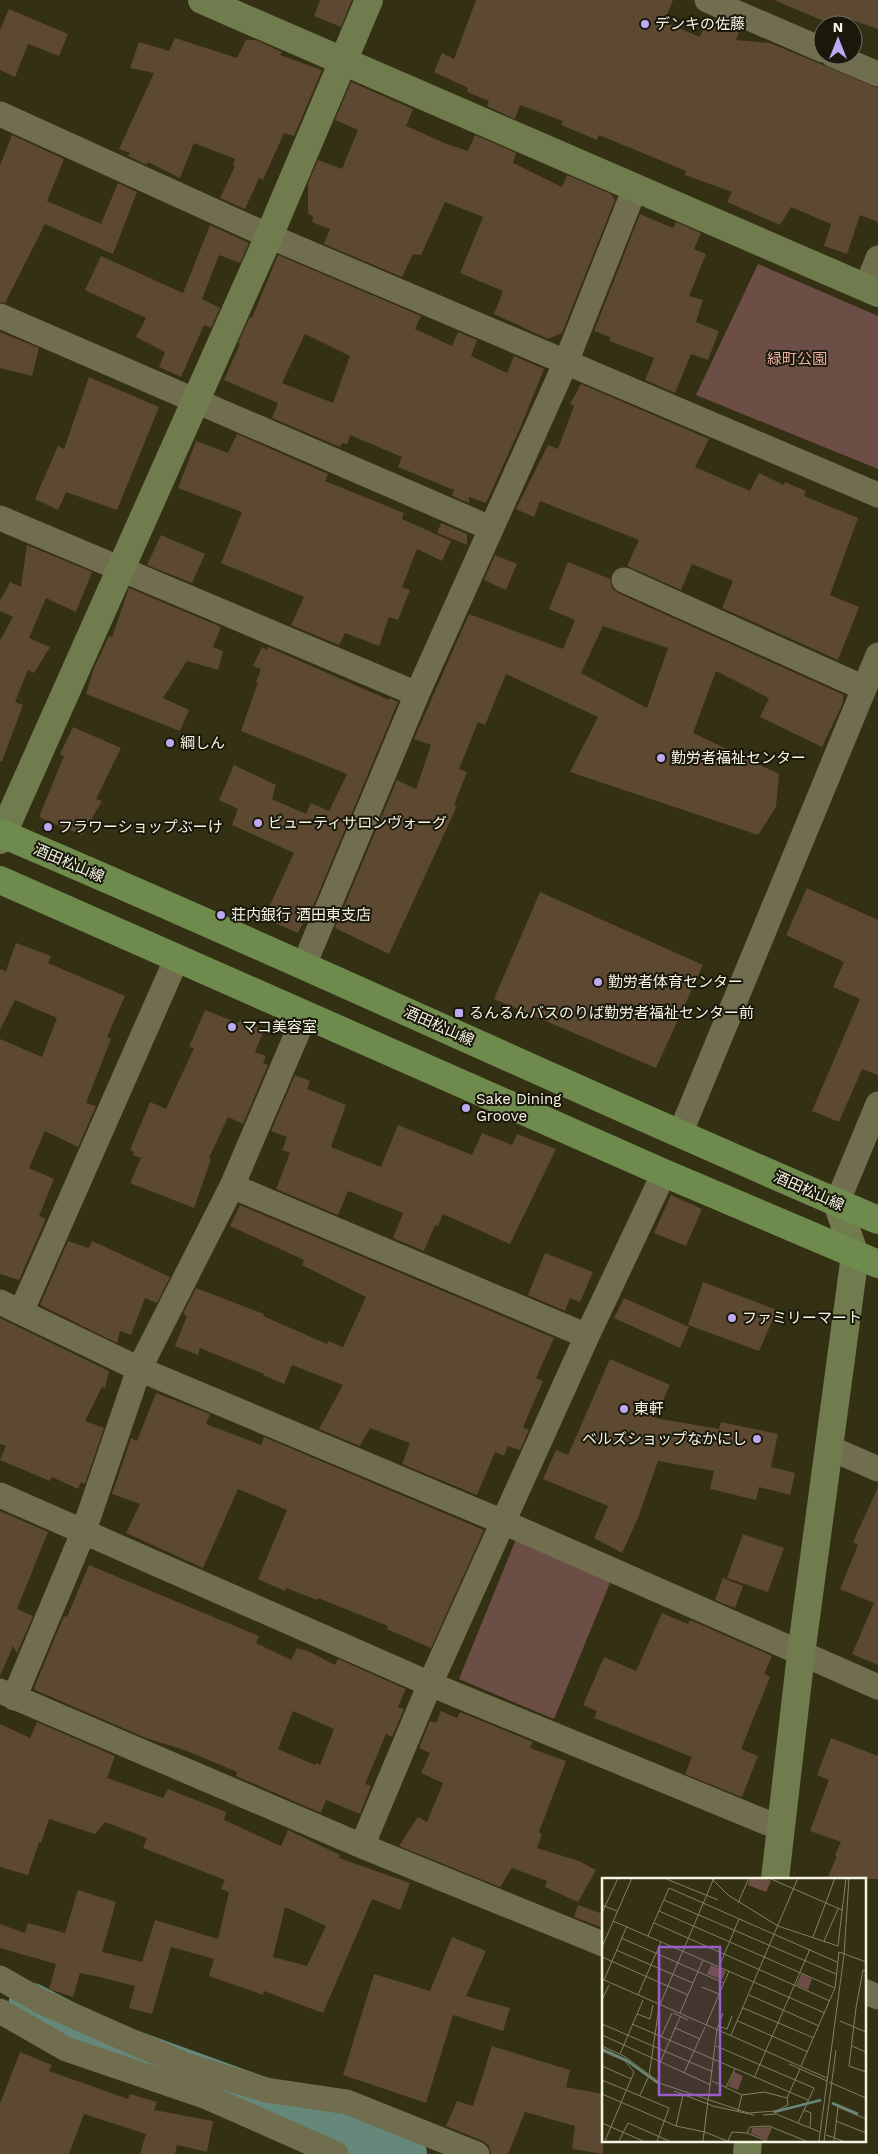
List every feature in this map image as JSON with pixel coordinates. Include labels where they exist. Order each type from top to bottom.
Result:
[{"type":"main road","name":"酒田松山線","points":[[1,836],[304,965],[680,1134],[878,1220]]},
{"type":"main road","points":[[0,880],[664,1173],[867,1259]]},
{"type":"street","points":[[202,0],[872,291],[878,258]]},
{"type":"street","points":[[1,836],[269,236],[369,0]]},
{"type":"street","points":[[707,0],[813,46]]},
{"type":"street","points":[[857,65],[878,74]]},
{"type":"street","points":[[0,114],[269,236],[878,495]]},
{"type":"street","points":[[304,965],[417,694],[566,362],[635,188]]},
{"type":"street","points":[[0,316],[490,528]]},
{"type":"street","points":[[0,518],[417,694]]},
{"type":"street","points":[[624,580],[864,688]]},
{"type":"street","points":[[680,1134],[878,655]]},
{"type":"street","points":[[177,958],[11,1307],[139,1369],[503,1522],[878,1687]]},
{"type":"street","points":[[305,1015],[232,1186],[139,1369],[83,1533],[7,1694],[362,1846],[602,1944]]},
{"type":"street","points":[[775,1878],[801,1654],[830,1448],[867,1259],[837,1203],[869,1153],[878,1104]]},
{"type":"street","points":[[362,1846],[430,1684],[587,1336],[664,1173]]},
{"type":"street","points":[[232,1186],[587,1336]]},
{"type":"street","points":[[830,1448],[878,1469]]},
{"type":"street","points":[[0,1495],[430,1684],[780,1828]]},
{"type":"street","points":[[0,1978],[42,2002],[185,2065],[266,2090],[347,2102],[477,2154]]},
{"type":"street","points":[[866,1992],[878,1997]]},
{"type":"street","points":[[0,2011],[66,2049],[207,2097],[336,2154]]},
{"type":"green space","name":"緑町公園","points":[[758,264],[878,316],[878,469],[696,395]]},
{"type":"green space","points":[[516,1539],[612,1578],[554,1719],[459,1679]]},
{"type":"building","points":[[320,0],[352,0],[341,27],[314,16]]},
{"type":"building","points":[[476,0],[673,0],[664,22],[700,37],[708,16],[740,30],[736,40],[770,43],[813,61],[813,65],[823,65],[878,88],[878,222],[860,215],[847,254],[824,246],[831,224],[791,207],[780,225],[727,202],[732,192],[685,175],[686,171],[599,135],[597,140],[561,125],[563,121],[520,105],[515,119],[487,106],[489,101],[467,92],[468,88],[434,72],[442,53],[454,59]]},
{"type":"building","points":[[774,0],[878,0],[878,29],[863,24],[863,15],[813,15],[813,17]]},
{"type":"building","points":[[9,9],[68,34],[59,56],[28,44],[15,77],[0,70],[0,30]]},
{"type":"building","points":[[175,38],[237,58],[246,40],[256,40],[282,52],[280,55],[322,70],[294,136],[284,133],[263,180],[259,178],[245,209],[220,198],[235,166],[233,165],[235,159],[194,143],[180,178],[148,162],[147,165],[128,156],[130,153],[119,149],[154,73],[130,68],[139,42],[169,51]]},
{"type":"building","points":[[351,82],[413,109],[406,126],[447,144],[468,151],[475,135],[516,153],[513,163],[562,187],[567,175],[611,194],[615,200],[562,333],[548,339],[494,314],[503,291],[460,273],[483,217],[445,202],[421,255],[413,254],[402,277],[324,244],[330,229],[312,222],[313,216],[308,214],[308,183],[318,160],[342,169],[358,130],[335,120]]},
{"type":"building","points":[[12,135],[64,159],[47,201],[101,224],[118,183],[137,192],[113,254],[45,224],[5,303],[0,302],[0,165]]},
{"type":"building","points":[[640,214],[673,228],[676,222],[701,233],[694,249],[706,254],[689,296],[703,300],[696,322],[719,331],[708,360],[691,354],[675,393],[645,380],[654,358],[610,341],[610,337],[594,331]]},
{"type":"building","points":[[210,225],[249,243],[240,263],[219,255],[202,299],[220,308],[211,328],[204,325],[181,377],[159,367],[165,352],[136,337],[146,318],[85,290],[101,256],[183,293]]},
{"type":"building","points":[[278,255],[421,316],[415,329],[452,346],[458,332],[477,340],[471,356],[507,373],[514,356],[544,369],[521,426],[486,503],[469,497],[469,503],[452,496],[454,490],[398,467],[402,457],[350,435],[347,444],[342,443],[340,447],[272,418],[278,403],[224,380],[240,344],[238,343],[250,317],[252,318]],"holes":[[[305,334],[350,356],[333,403],[282,383]]]},
{"type":"building","points":[[0,332],[39,348],[32,376],[0,368]]},
{"type":"building","points":[[89,377],[159,407],[117,510],[66,492],[58,510],[35,499],[58,446],[64,449]]},
{"type":"building","points":[[581,384],[709,439],[695,467],[750,491],[759,473],[784,485],[785,482],[806,491],[804,496],[858,518],[830,595],[859,607],[838,660],[722,608],[733,581],[692,564],[681,590],[627,566],[639,540],[540,501],[534,517],[516,509],[548,445],[558,449],[574,406],[570,404]]},
{"type":"building","points":[[237,434],[328,474],[325,481],[404,513],[402,519],[451,541],[442,561],[417,549],[402,587],[410,590],[398,620],[389,617],[379,646],[345,633],[339,645],[291,625],[304,597],[221,563],[242,512],[178,488],[196,441],[228,453]]},
{"type":"building","points":[[441,523],[467,534],[467,545],[437,533]]},
{"type":"building","points":[[161,535],[205,554],[192,583],[147,565]]},
{"type":"building","points":[[27,545],[92,572],[76,612],[46,598],[29,638],[50,647],[34,673],[28,670],[15,702],[23,705],[2,761],[0,761],[0,640],[13,617],[0,611],[0,601],[10,582],[21,587]]},
{"type":"building","points":[[495,555],[517,564],[506,590],[484,580]]},
{"type":"building","points":[[568,562],[610,579],[612,588],[618,593],[844,695],[842,705],[822,747],[760,717],[769,698],[716,671],[693,733],[779,774],[776,807],[758,835],[570,772],[598,717],[506,674],[485,725],[478,722],[459,769],[467,772],[454,805],[457,806],[389,954],[335,928],[397,780],[416,789],[431,745],[414,739],[469,614],[563,649],[575,620],[549,609]],"holes":[[[603,626],[668,648],[647,708],[581,673]]]},
{"type":"building","points":[[129,588],[221,627],[213,647],[223,651],[218,670],[187,661],[163,698],[189,710],[180,731],[86,694],[94,668],[109,636],[112,637]]},
{"type":"building","points":[[262,647],[267,650],[268,647],[389,700],[389,698],[398,702],[309,916],[307,915],[298,933],[264,918],[294,853],[232,825],[238,809],[219,800],[234,765],[276,785],[272,799],[306,814],[311,803],[329,811],[347,774],[241,731],[258,682],[256,682],[261,669],[253,666]]},
{"type":"building","points":[[73,727],[121,748],[96,799],[102,801],[82,835],[39,817],[64,756],[60,754]]},
{"type":"building","points":[[807,888],[878,920],[878,1075],[862,1069],[839,1122],[812,1111],[860,999],[833,987],[844,962],[786,935]]},
{"type":"building","name":"勤労者体育センター","points":[[540,892],[703,965],[656,1068],[494,999]]},
{"type":"building","points":[[16,943],[51,956],[48,963],[125,996],[107,1037],[111,1039],[86,1103],[96,1106],[78,1147],[45,1131],[29,1168],[54,1179],[39,1216],[46,1219],[19,1280],[0,1274],[0,1039],[42,1057],[57,1018],[15,1000],[0,1030],[0,969],[6,971]]},
{"type":"building","points":[[205,1010],[238,1023],[240,1020],[264,1030],[255,1052],[266,1056],[263,1063],[268,1065],[243,1124],[228,1117],[209,1158],[211,1159],[194,1208],[130,1183],[141,1158],[133,1155],[134,1152],[130,1150],[150,1102],[166,1109],[194,1048],[189,1047]]},
{"type":"building","points":[[295,1075],[310,1081],[307,1089],[346,1105],[331,1147],[381,1167],[398,1125],[472,1155],[482,1133],[512,1145],[517,1134],[556,1149],[510,1244],[443,1214],[438,1226],[435,1225],[424,1251],[393,1238],[403,1213],[348,1191],[338,1215],[276,1189],[290,1153],[282,1150],[287,1137],[271,1131]]},
{"type":"building","points":[[671,1195],[702,1209],[686,1246],[654,1233]]},
{"type":"building","points":[[240,1205],[554,1338],[536,1378],[543,1381],[523,1427],[529,1430],[520,1450],[508,1446],[504,1456],[495,1452],[477,1495],[402,1464],[410,1443],[370,1428],[360,1446],[319,1429],[343,1385],[292,1365],[284,1384],[200,1348],[198,1355],[175,1346],[187,1316],[183,1314],[196,1288],[264,1314],[263,1316],[327,1344],[328,1341],[343,1347],[366,1297],[302,1265],[304,1260],[230,1226]]},
{"type":"building","points":[[68,1241],[89,1248],[92,1241],[170,1277],[157,1303],[145,1298],[131,1335],[120,1331],[117,1343],[40,1305]]},
{"type":"building","points":[[545,1253],[593,1272],[580,1302],[570,1298],[565,1311],[528,1295]]},
{"type":"building","name":"ファミリーマート","points":[[703,1282],[777,1310],[759,1351],[688,1325]]},
{"type":"building","points":[[624,1298],[689,1327],[680,1348],[614,1318]]},
{"type":"building","points":[[0,1318],[109,1371],[105,1388],[102,1387],[85,1421],[104,1428],[85,1484],[81,1482],[78,1489],[52,1477],[50,1481],[0,1460],[6,1446],[0,1444]]},
{"type":"building","points":[[610,1359],[670,1385],[655,1418],[719,1429],[721,1422],[778,1434],[771,1467],[795,1473],[790,1495],[759,1487],[756,1500],[710,1489],[714,1471],[658,1461],[638,1518],[622,1553],[594,1538],[608,1506],[543,1479],[556,1450],[568,1455]]},
{"type":"building","points":[[156,1393],[210,1414],[206,1424],[261,1445],[264,1437],[484,1530],[431,1648],[387,1629],[388,1626],[318,1598],[317,1600],[286,1588],[285,1591],[258,1579],[287,1510],[238,1489],[203,1568],[126,1533],[140,1504],[112,1494],[131,1438],[137,1441]]},
{"type":"building","points":[[878,1487],[878,1665],[852,1654],[874,1603],[840,1589],[858,1545],[853,1542]]},
{"type":"building","points":[[0,1511],[48,1532],[17,1609],[33,1616],[17,1653],[13,1646],[0,1676]]},
{"type":"building","points":[[743,1534],[784,1548],[768,1592],[727,1578]]},
{"type":"building","points":[[89,1565],[259,1636],[256,1643],[291,1660],[297,1648],[308,1651],[335,1665],[338,1659],[406,1689],[398,1707],[404,1709],[392,1737],[386,1734],[365,1784],[371,1786],[360,1814],[326,1800],[321,1813],[236,1776],[237,1772],[187,1751],[146,1738],[35,1690],[34,1688],[64,1616],[67,1617]],"holes":[[[293,1711],[334,1729],[320,1765],[316,1763],[315,1765],[278,1749]]]},
{"type":"building","points":[[723,1578],[743,1586],[735,1608],[715,1600]]},
{"type":"building","points":[[662,1613],[688,1624],[690,1620],[772,1656],[764,1674],[770,1677],[741,1749],[758,1756],[742,1797],[685,1774],[692,1757],[594,1718],[597,1711],[583,1705],[604,1657],[636,1671]]},
{"type":"building","points":[[441,1711],[457,1718],[460,1712],[533,1742],[530,1748],[566,1761],[539,1832],[542,1834],[537,1848],[579,1861],[596,1870],[578,1902],[545,1887],[547,1881],[512,1868],[500,1887],[399,1846],[418,1817],[427,1822],[443,1783],[421,1773],[430,1753],[419,1748],[430,1721],[436,1723]]},
{"type":"building","points":[[37,1722],[115,1756],[107,1778],[163,1798],[168,1789],[226,1812],[224,1820],[281,1846],[288,1830],[340,1855],[339,1858],[410,1883],[400,1910],[372,1899],[323,2013],[264,1991],[263,1995],[209,1976],[214,1959],[171,1947],[152,2014],[129,2008],[135,1986],[95,1976],[80,1973],[73,1997],[49,1989],[56,1964],[0,1948],[0,1924],[25,1933],[28,1923],[65,1933],[78,1890],[116,1902],[102,1952],[142,1962],[155,1920],[218,1939],[229,1892],[221,1889],[225,1880],[143,1848],[147,1838],[105,1822],[95,1834],[49,1819],[28,1875],[0,1867],[0,1724],[30,1738]],"holes":[[[285,1907],[326,1926],[307,1966],[273,1957]]]},
{"type":"building","points":[[831,1738],[878,1756],[878,1879],[827,1878],[841,1842],[810,1831],[829,1780],[817,1775]]},
{"type":"building","points":[[578,1905],[602,1914],[602,1928],[574,1917]]},
{"type":"building","points":[[452,1937],[486,1951],[466,1996],[510,2008],[503,2031],[453,2015],[426,2103],[343,2075],[374,1974],[430,1991]]},
{"type":"building","points":[[492,2046],[570,2070],[566,2087],[602,2094],[603,2154],[572,2149],[575,2126],[525,2112],[508,2154],[491,2154],[489,2146],[483,2141],[446,2126],[457,2101],[473,2106]]},
{"type":"building","points":[[20,2052],[52,2065],[49,2071],[128,2099],[130,2094],[157,2102],[154,2110],[213,2121],[207,2152],[177,2145],[175,2154],[140,2154],[146,2134],[84,2114],[69,2154],[0,2154],[0,2104]]},
{"type":"waterway","points":[[31,2006],[96,2040],[361,2136],[404,2154]]},
{"type":"place","name":"デンキの佐藤","points":[[645,24]]},
{"type":"place","name":"綱しん","points":[[170,743]]},
{"type":"place","name":"勤労者福祉センター","points":[[661,758]]},
{"type":"place","name":"ビューティサロンヴォーグ","points":[[258,823]]},
{"type":"place","name":"フラワーショップぶーけ","points":[[48,827]]},
{"type":"place","name":"荘内銀行 酒田東支店","points":[[221,915]]},
{"type":"place","name":"勤労者体育センター","points":[[598,982]]},
{"type":"place","name":"るんるんバスのりば勤労者福祉センター前","points":[[459,1013]]},
{"type":"place","name":"マコ美容室","points":[[232,1027]]},
{"type":"place","name":"Sake Dining Groove","points":[[466,1108]]},
{"type":"place","name":"ファミリーマート","points":[[732,1318]]},
{"type":"place","name":"東軒","points":[[624,1409]]},
{"type":"place","name":"ベルズショップなかにし","points":[[757,1439]]}]
